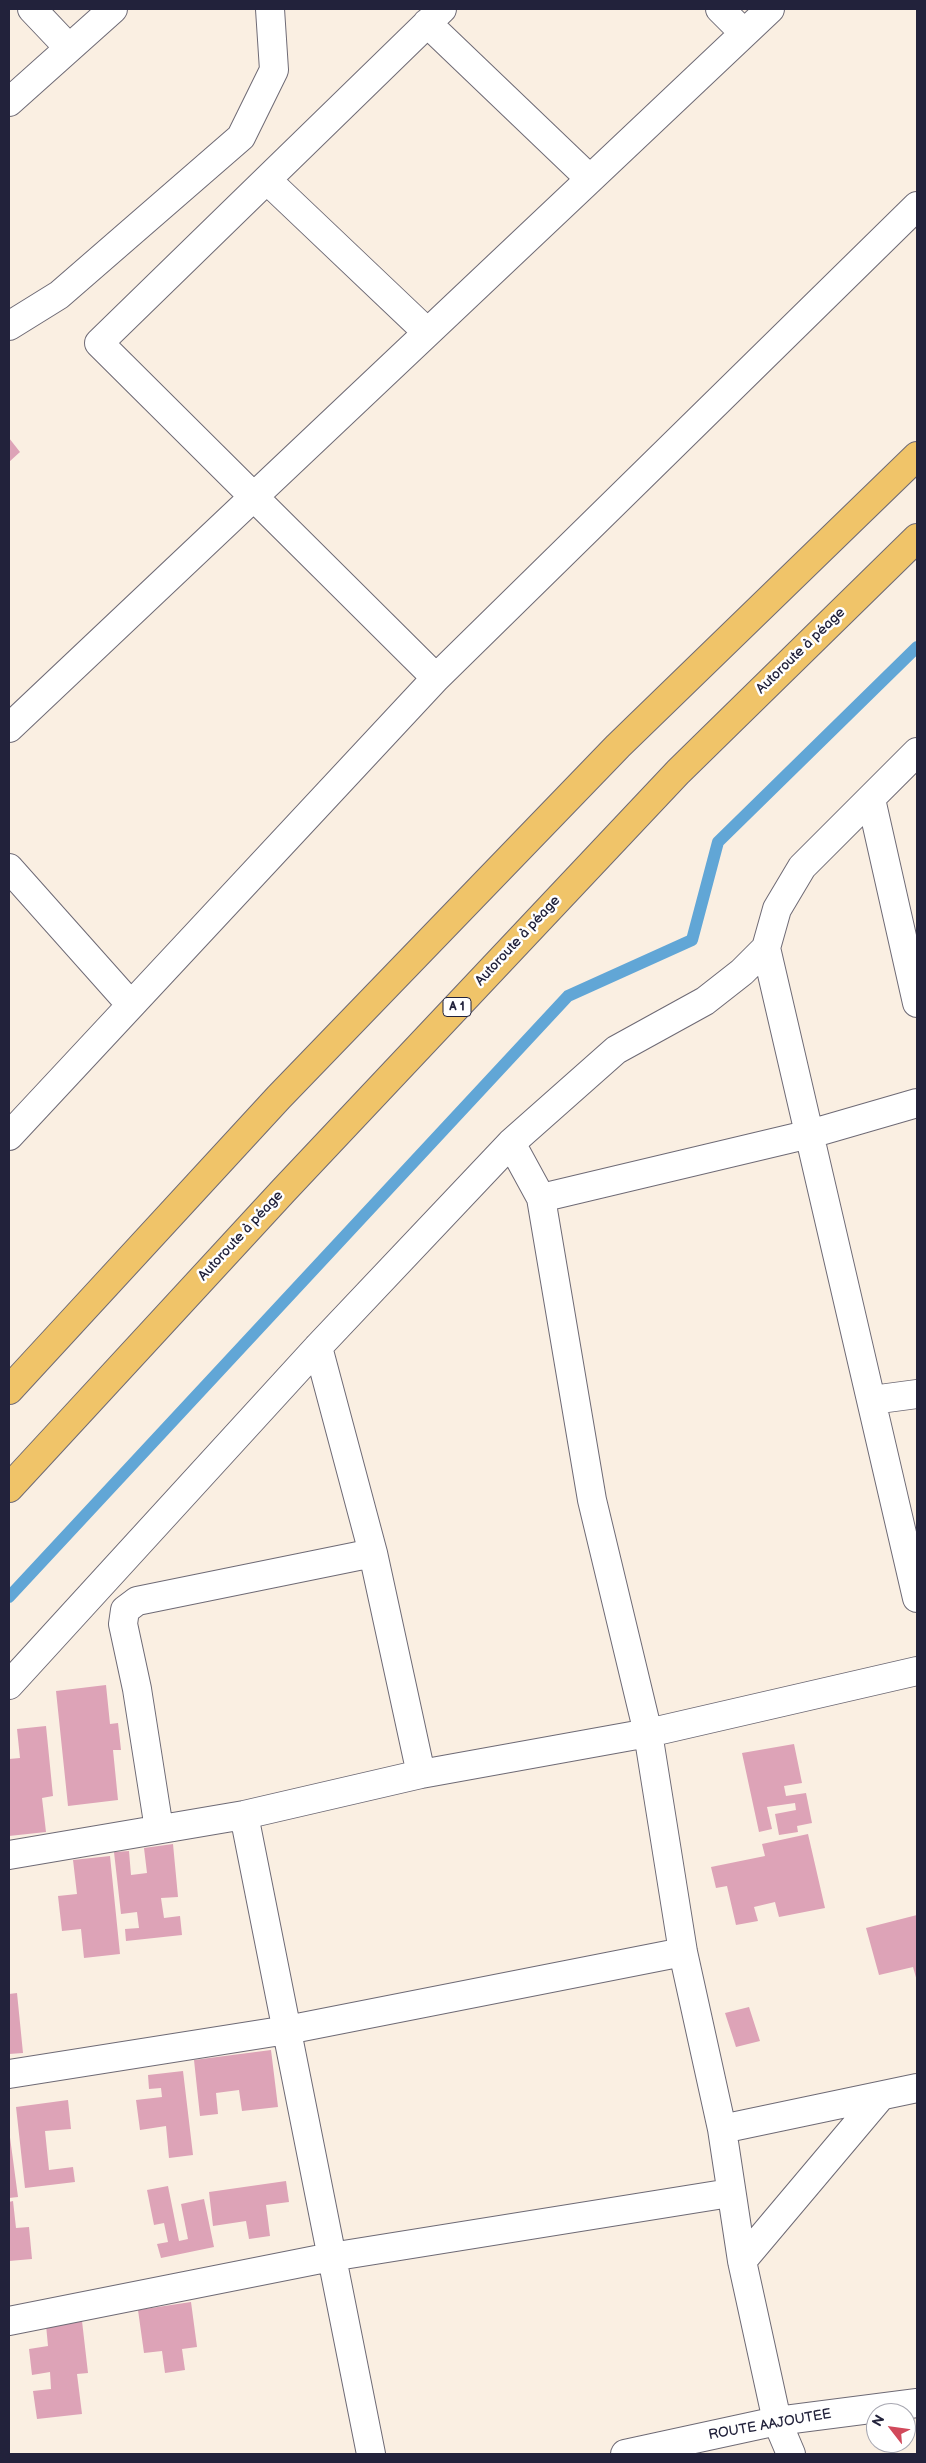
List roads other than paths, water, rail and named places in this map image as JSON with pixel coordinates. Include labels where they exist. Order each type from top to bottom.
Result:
[{"type":"highway","points":[[9,1390],[279,1097],[618,746],[917,456]]},
{"type":"highway","name":"Autoroute à péage","points":[[9,1488],[284,1190],[678,772],[917,538]]},
{"type":"street","points":[[32,9],[69,48]]},
{"type":"street","points":[[9,102],[113,9]]},
{"type":"street","points":[[9,326],[60,294],[241,137],[274,70],[270,9]]},
{"type":"street","points":[[720,9],[744,34]]},
{"type":"street","points":[[9,728],[770,9]]},
{"type":"street","points":[[436,678],[99,343],[434,16],[590,178]]},
{"type":"street","points":[[266,180],[427,332]]},
{"type":"street","points":[[9,1136],[436,678],[917,206]]},
{"type":"street","points":[[917,752],[802,867],[777,908],[766,948],[917,1598]]},
{"type":"street","points":[[871,798],[917,1003]]},
{"type":"street","points":[[9,868],[131,1006]]},
{"type":"street","points":[[9,1685],[318,1346],[511,1143],[616,1050],[705,1001],[742,972],[766,948]]},
{"type":"street","points":[[541,1198],[810,1134],[917,1103]]},
{"type":"street","points":[[511,1143],[541,1198],[592,1500],[648,1733],[683,1952],[722,2129],[730,2193],[742,2261],[777,2421],[792,2454]]},
{"type":"street","points":[[318,1346],[373,1553],[421,1774]]},
{"type":"street","points":[[872,1400],[917,1394]]},
{"type":"street","points":[[159,1829],[136,1689],[123,1624],[125,1610],[137,1601],[373,1553]]},
{"type":"street","points":[[9,1855],[244,1815],[421,1774],[648,1733],[917,1671]]},
{"type":"street","points":[[244,1815],[371,2454]]},
{"type":"street","points":[[9,2074],[287,2030],[683,1952]]},
{"type":"street","points":[[722,2129],[917,2088]]},
{"type":"street","points":[[742,2261],[882,2096]]},
{"type":"street","points":[[9,2321],[332,2257],[730,2193]]},
{"type":"street","name":"ROUTE AAJOUTEE","points":[[624,2454],[777,2421],[917,2402]]},
{"type":"waterway","points":[[9,1597],[568,996],[692,940],[718,842],[917,647]]}]
